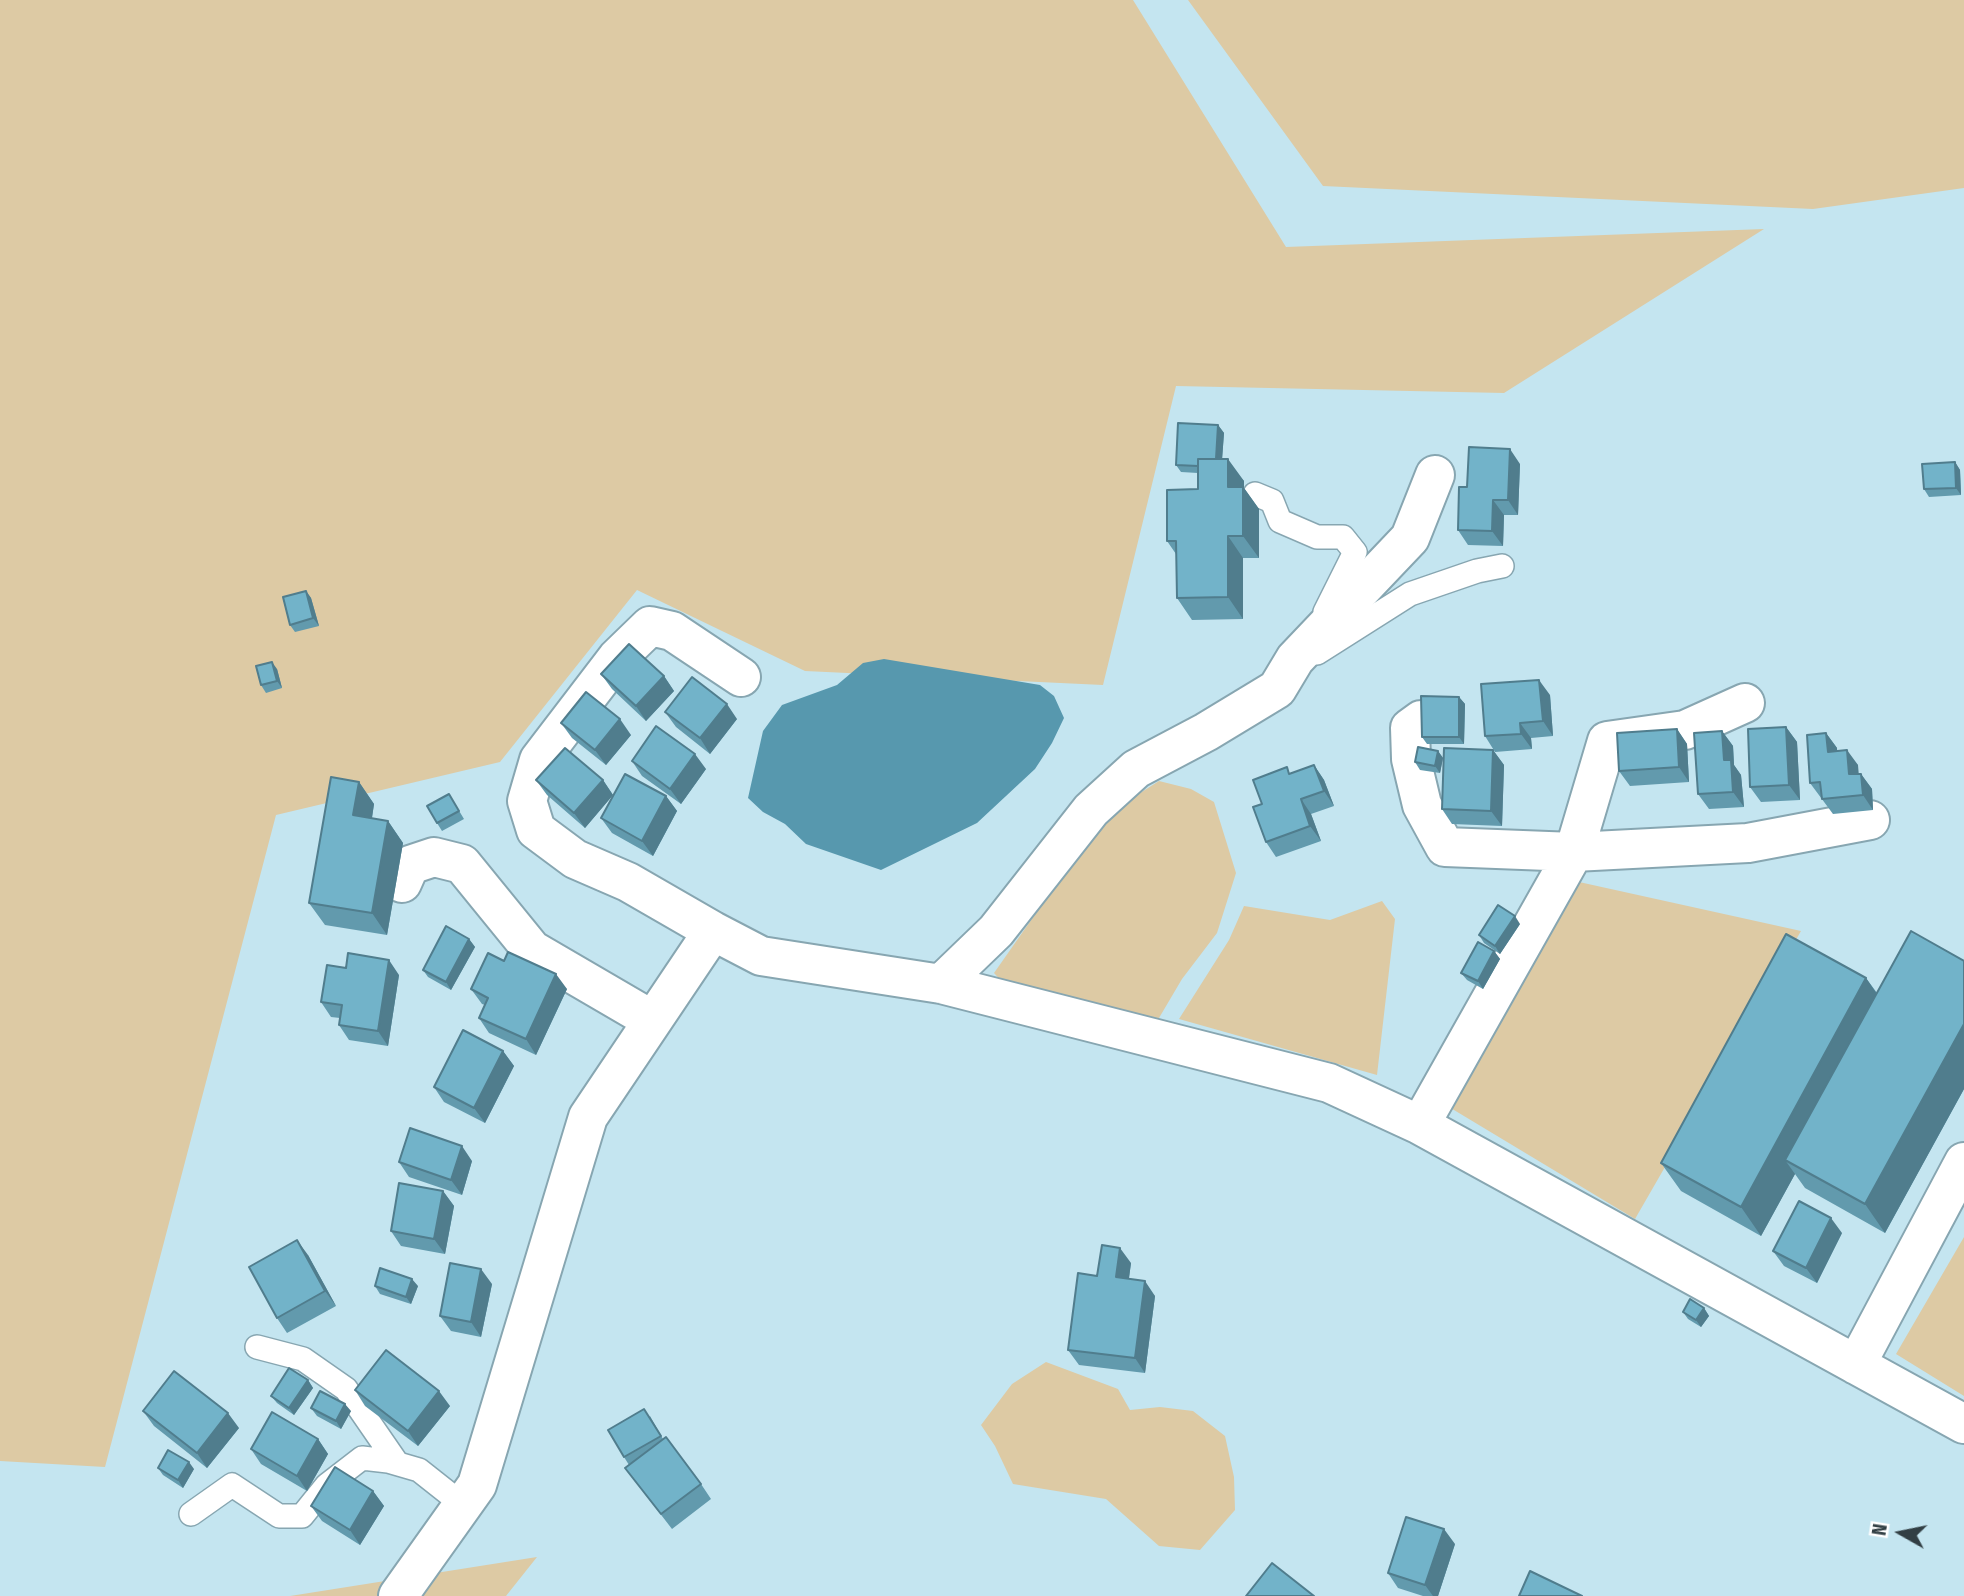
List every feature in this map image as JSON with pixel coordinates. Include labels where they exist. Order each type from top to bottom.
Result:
[{"type":"street","points":[[941,984],[996,931],[1091,810],[1136,769],[1206,732],[1277,689],[1298,657],[1410,538],[1435,475]]},
{"type":"street","points":[[741,677],[672,631],[650,626],[617,657],[540,760],[527,801],[536,830],[575,859],[628,882],[761,956],[941,984],[1329,1083],[1420,1125],[1964,1424]]},
{"type":"street","points":[[1420,1125],[1574,852],[1607,741],[1685,730],[1745,704]]},
{"type":"street","points":[[1421,720],[1410,728],[1411,759],[1422,806],[1445,847],[1574,852],[1748,843],[1870,820]]},
{"type":"street","points":[[402,883],[410,865],[434,857],[462,864],[532,950],[652,1020]]},
{"type":"street","points":[[398,1596],[477,1485],[588,1116],[713,931]]},
{"type":"street","points":[[1856,1365],[1964,1162]]},
{"type":"lane","points":[[1255,494],[1272,501],[1280,521],[1317,537],[1343,537],[1355,552],[1298,657]]},
{"type":"lane","points":[[1298,657],[1410,594],[1477,571],[1502,566]]},
{"type":"lane","points":[[257,1348],[303,1359],[346,1389],[397,1463]]},
{"type":"lane","points":[[191,1514],[232,1485],[279,1516],[302,1517],[327,1485],[362,1458],[397,1463],[419,1470],[462,1504]]},
{"type":"shaded area","points":[[0,0],[1133,0],[1286,247],[1764,229],[1504,393],[1176,386],[1103,685],[805,671],[637,590],[500,762],[276,815],[105,1467],[0,1461]]},
{"type":"shaded area","points":[[1188,0],[1964,0],[1964,188],[1813,209],[1323,186]]},
{"type":"shaded area","points":[[1159,781],[1191,789],[1214,802],[1236,873],[1217,933],[1182,979],[1159,1018],[1120,1016],[1006,986],[994,973],[1104,816]]},
{"type":"shaded area","points":[[1570,880],[1801,931],[1635,1219],[1449,1107]]},
{"type":"shaded area","points":[[1382,901],[1395,919],[1377,1075],[1179,1019],[1229,940],[1244,906],[1330,920]]},
{"type":"shaded area","points":[[1964,1237],[1964,1396],[1896,1354]]},
{"type":"shaded area","points":[[1046,1362],[1118,1389],[1130,1410],[1160,1407],[1193,1411],[1225,1436],[1234,1477],[1235,1510],[1200,1550],[1159,1546],[1106,1499],[1013,1484],[995,1446],[981,1425],[1012,1384]]},
{"type":"shaded area","points":[[537,1557],[506,1596],[290,1596]]},
{"type":"water","points":[[884,659],[1040,685],[1054,696],[1064,718],[1035,769],[977,823],[881,870],[806,844],[785,824],[763,812],[748,798],[763,731],[782,705],[837,685],[863,663]]},
{"type":"building","points":[[1178,423],[1218,425],[1216,459],[1198,459],[1198,466],[1176,465]]},
{"type":"building","points":[[1469,447],[1510,449],[1508,500],[1493,500],[1492,531],[1458,530],[1459,487],[1467,487]]},
{"type":"building","points":[[1198,459],[1228,459],[1228,487],[1243,487],[1243,536],[1228,536],[1228,597],[1177,598],[1176,541],[1167,541],[1167,490],[1198,489]]},
{"type":"building","points":[[1955,462],[1956,488],[1924,489],[1922,464]]},
{"type":"building","points":[[306,591],[313,618],[290,625],[283,597]]},
{"type":"building","points":[[629,644],[664,676],[636,706],[601,674]]},
{"type":"building","points":[[272,662],[277,681],[261,685],[256,666]]},
{"type":"building","points":[[692,677],[727,704],[700,738],[665,712]]},
{"type":"building","points":[[1539,680],[1543,721],[1520,723],[1521,734],[1485,736],[1481,684]]},
{"type":"building","points":[[586,692],[620,719],[595,750],[561,723]]},
{"type":"building","points":[[1421,696],[1459,697],[1459,737],[1422,737]]},
{"type":"building","points":[[656,726],[695,754],[670,789],[632,761]]},
{"type":"building","points":[[1786,727],[1789,785],[1750,787],[1748,729]]},
{"type":"building","points":[[1677,729],[1679,767],[1619,771],[1617,733]]},
{"type":"building","points":[[1722,731],[1724,760],[1731,760],[1733,792],[1698,794],[1694,733]]},
{"type":"building","points":[[1826,733],[1828,752],[1847,750],[1849,774],[1861,774],[1863,795],[1822,799],[1820,782],[1810,783],[1807,735]]},
{"type":"building","points":[[1418,747],[1438,751],[1435,766],[1415,762]]},
{"type":"building","points":[[565,748],[603,780],[574,813],[536,780]]},
{"type":"building","points":[[1444,748],[1493,750],[1491,811],[1442,809]]},
{"type":"building","points":[[1314,765],[1324,791],[1301,799],[1310,826],[1266,842],[1253,807],[1262,804],[1253,780],[1287,767],[1289,774]]},
{"type":"building","points":[[625,774],[666,796],[642,841],[601,818]]},
{"type":"building","points":[[331,777],[359,782],[353,815],[388,821],[372,913],[309,903]]},
{"type":"building","points":[[449,794],[459,811],[437,823],[427,806]]},
{"type":"building","points":[[1498,905],[1515,916],[1495,946],[1479,935]]},
{"type":"building","points":[[446,926],[469,939],[446,982],[423,970]]},
{"type":"building","points":[[1911,931],[1964,961],[1964,1024],[1865,1204],[1785,1160]]},
{"type":"building","points":[[1786,934],[1866,978],[1741,1207],[1661,1163]]},
{"type":"building","points":[[1478,942],[1494,951],[1478,981],[1461,973]]},
{"type":"building","points":[[508,952],[556,974],[526,1039],[479,1018],[488,998],[471,989],[488,953],[504,961]]},
{"type":"building","points":[[348,953],[389,960],[378,1031],[339,1025],[342,1005],[321,1002],[327,965],[346,968]]},
{"type":"building","points":[[463,1030],[503,1051],[474,1108],[434,1087]]},
{"type":"building","points":[[410,1128],[462,1146],[451,1180],[399,1162]]},
{"type":"building","points":[[399,1183],[443,1191],[434,1239],[391,1231]]},
{"type":"building","points":[[1799,1201],[1831,1218],[1806,1268],[1773,1251]]},
{"type":"building","points":[[297,1240],[325,1291],[277,1318],[249,1267]]},
{"type":"building","points":[[1102,1245],[1120,1248],[1116,1277],[1145,1281],[1135,1358],[1068,1350],[1078,1273],[1097,1276]]},
{"type":"building","points":[[450,1263],[481,1269],[471,1322],[440,1316]]},
{"type":"building","points":[[380,1268],[412,1279],[406,1297],[375,1286]]},
{"type":"building","points":[[1690,1299],[1704,1308],[1696,1320],[1683,1312]]},
{"type":"building","points":[[386,1350],[439,1391],[408,1431],[355,1390]]},
{"type":"building","points":[[289,1368],[308,1380],[289,1408],[271,1396]]},
{"type":"building","points":[[174,1371],[228,1413],[197,1453],[143,1411]]},
{"type":"building","points":[[320,1391],[345,1404],[336,1421],[311,1408]]},
{"type":"building","points":[[644,1409],[661,1436],[624,1457],[608,1430]]},
{"type":"building","points":[[272,1412],[318,1439],[297,1476],[251,1449]]},
{"type":"building","points":[[666,1437],[701,1484],[661,1514],[625,1468]]},
{"type":"building","points":[[168,1450],[189,1462],[178,1480],[158,1468]]},
{"type":"building","points":[[335,1467],[373,1491],[350,1530],[311,1506]]},
{"type":"building","points":[[1406,1517],[1444,1529],[1425,1585],[1388,1573]]},
{"type":"building","points":[[1272,1563],[1314,1596],[1246,1596]]},
{"type":"building","points":[[1530,1571],[1582,1596],[1519,1596]]}]
